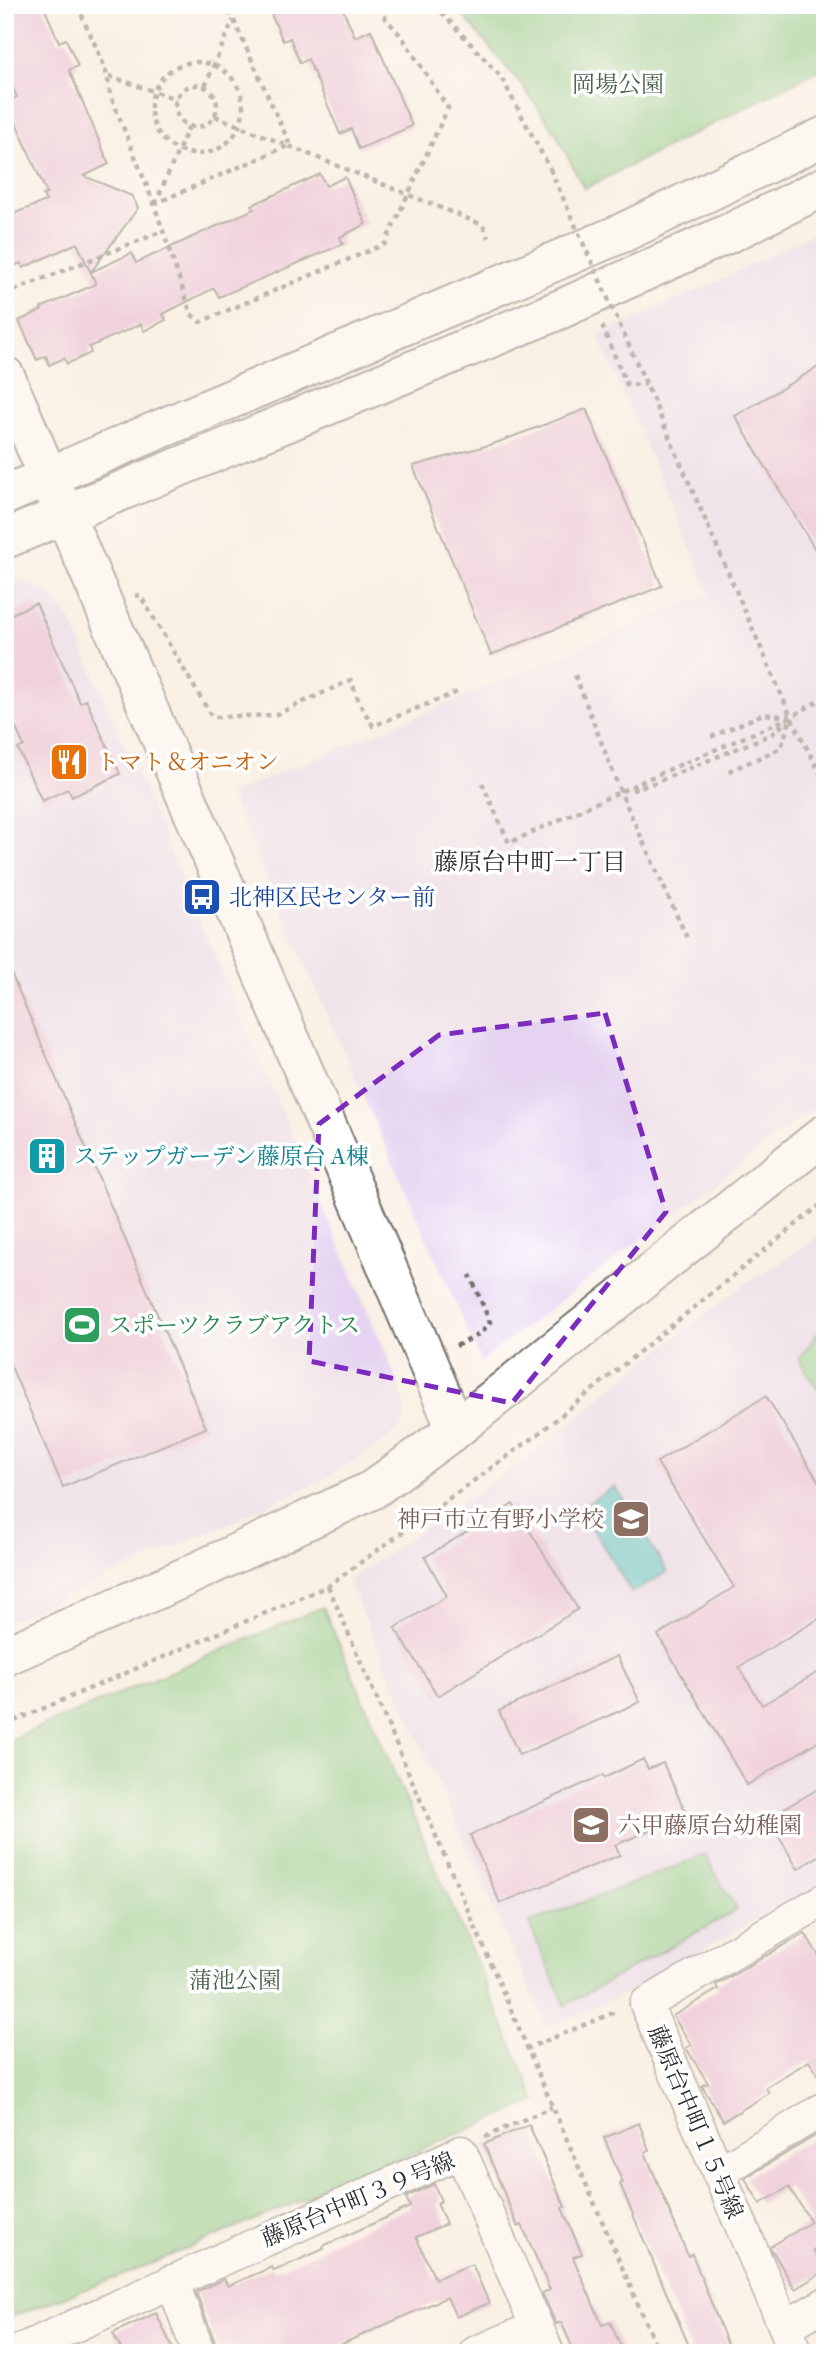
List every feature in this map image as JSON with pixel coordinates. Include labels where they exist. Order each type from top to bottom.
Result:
[{"type":"street","points":[[5,495],[622,233],[825,136]]},
{"type":"street","points":[[5,539],[561,309],[736,230],[825,186]]},
{"type":"street","points":[[5,376],[456,1429]]},
{"type":"street","points":[[5,1656],[181,1579],[372,1490],[456,1429],[825,1134]]},
{"type":"street","name":"藤原台中町１５号線","points":[[791,2340],[646,2004],[825,1899]]},
{"type":"street","points":[[718,2173],[825,2108]]},
{"type":"street","name":"藤原台中町３９号線","points":[[13,2353],[461,2152],[542,2340]]},
{"type":"street","points":[[172,2281],[199,2353]]},
{"type":"street","points":[[791,2340],[825,2304]]},
{"type":"street","points":[[475,2353],[542,2340]]},
{"type":"path","points":[[78,5],[109,76],[110,94],[154,204],[191,314],[200,322],[385,244],[448,108],[402,37],[374,5]]},
{"type":"path","points":[[227,5],[290,145]]},
{"type":"path","points":[[435,5],[502,77],[550,169],[791,718],[825,783]]},
{"type":"path","points":[[205,86],[233,19]]},
{"type":"path","points":[[200,62],[214,65],[227,72],[242,97],[243,111],[239,126],[232,138],[221,147],[200,153],[179,150],[158,132],[151,106],[154,92],[161,79],[178,66],[200,62]]},
{"type":"path","points":[[109,76],[176,99]]},
{"type":"path","points":[[191,85],[205,86],[218,103],[215,116],[201,127],[183,124],[176,113],[176,99],[184,88],[191,85]]},
{"type":"path","points":[[215,116],[483,225],[488,238]]},
{"type":"path","points":[[154,204],[189,126]]},
{"type":"path","points":[[154,204],[290,145]]},
{"type":"path","points":[[5,294],[163,231]]},
{"type":"path","points":[[602,325],[627,385],[645,382]]},
{"type":"path","points":[[128,599],[140,595],[212,717],[275,715],[351,680],[359,702],[373,726],[460,691]]},
{"type":"path","points":[[575,675],[621,793],[688,940]]},
{"type":"path","points":[[482,783],[509,843],[652,777],[791,718],[825,697]]},
{"type":"path","points":[[711,737],[763,714],[791,718]]},
{"type":"path","points":[[727,772],[781,748],[791,718]]},
{"type":"path","points":[[448,1349],[477,1336],[490,1322],[470,1275]]},
{"type":"path","points":[[328,1586],[659,2353]]},
{"type":"path","points":[[526,2049],[628,2007],[646,2004]]},
{"type":"path","points":[[461,2152],[468,2144],[552,2107]]},
{"type":"highlighted area","points":[[605,1013],[666,1212],[512,1403],[309,1361],[319,1124],[439,1035]]},
{"type":"shaded area","points":[[825,227],[825,1100],[481,1361],[229,794],[710,594],[598,335],[715,283]]},
{"type":"shaded area","points":[[23,581],[49,594],[69,616],[399,1384],[406,1409],[402,1426],[384,1442],[318,1483],[5,1623],[5,588]]},
{"type":"shaded area","name":"神戸市立有野小学校","points":[[825,1231],[825,1880],[625,1994],[547,2028],[348,1580],[527,1458],[747,1282],[776,1266]]},
{"type":"green space","name":"岡場公園","points":[[454,5],[825,5],[825,67],[584,189],[556,133],[520,83]]},
{"type":"green space","points":[[825,1323],[825,1401],[799,1359]]},
{"type":"green space","name":"蒲池公園","points":[[323,1607],[536,2101],[134,2271],[5,2319],[5,1742]]},
{"type":"green space","points":[[705,1855],[737,1910],[565,2005],[529,1923]]},
{"type":"water","points":[[615,1486],[667,1572],[632,1593],[580,1508]]},
{"type":"building","points":[[5,5],[43,5],[59,42],[66,39],[78,66],[69,70],[109,164],[84,176],[132,196],[138,208],[91,272],[132,253],[136,263],[254,209],[252,205],[320,174],[326,186],[345,177],[366,224],[340,237],[343,244],[219,297],[214,288],[163,314],[166,320],[144,331],[141,324],[89,347],[91,353],[67,364],[64,358],[49,365],[46,356],[37,360],[19,321],[42,310],[41,308],[96,284],[77,243],[23,268],[21,263],[5,270],[5,217],[46,201],[43,195],[47,194],[7,102],[17,97],[5,70]]},
{"type":"building","points":[[267,5],[341,5],[355,37],[371,30],[412,126],[359,149],[351,129],[340,134],[308,59],[300,63],[290,38],[283,41]]},
{"type":"building","points":[[825,363],[825,566],[735,416]]},
{"type":"building","points":[[586,409],[662,586],[491,655],[413,466],[493,444]]},
{"type":"building","points":[[36,603],[80,703],[86,700],[120,774],[72,797],[68,789],[42,801],[18,749],[24,746],[5,704],[5,617]]},
{"type":"building","name":"ステップガーデン藤原台 A棟","points":[[5,959],[206,1428],[63,1487],[5,1353]]},
{"type":"building","points":[[766,1396],[825,1492],[825,1615],[739,1667],[762,1705],[825,1668],[825,1737],[747,1785],[658,1635],[734,1587],[657,1462]]},
{"type":"building","points":[[513,1504],[578,1609],[438,1696],[395,1628],[447,1596],[425,1557]]},
{"type":"building","points":[[617,1656],[640,1702],[519,1755],[499,1711]]},
{"type":"building","points":[[643,1759],[648,1769],[663,1763],[687,1815],[615,1845],[620,1855],[500,1903],[470,1835]]},
{"type":"building","points":[[825,1785],[825,1852],[798,1869],[768,1818]]},
{"type":"building","points":[[805,1933],[825,1966],[825,2086],[809,2061],[766,2087],[769,2093],[723,2121],[702,2086],[708,2083],[686,2048],[691,2045],[673,2016],[718,1989],[716,1985]]},
{"type":"building","points":[[639,2123],[649,2150],[645,2152],[688,2256],[692,2254],[731,2353],[692,2353],[620,2184],[623,2183],[604,2138]]},
{"type":"building","points":[[529,2125],[565,2207],[562,2208],[582,2254],[573,2257],[602,2325],[610,2322],[624,2353],[575,2353],[561,2322],[556,2324],[542,2293],[550,2290],[522,2225],[518,2227],[484,2144]]},
{"type":"building","points":[[825,2130],[825,2246],[824,2244],[813,2250],[825,2271],[795,2289],[770,2247],[811,2222],[789,2187],[760,2204],[745,2178]]},
{"type":"building","points":[[434,2184],[441,2201],[437,2203],[446,2224],[416,2237],[435,2279],[472,2264],[489,2303],[456,2317],[447,2297],[322,2353],[219,2353],[196,2292],[224,2279],[228,2286],[272,2267],[274,2271],[324,2249],[323,2246],[410,2207],[406,2197]]},
{"type":"building","points":[[156,2313],[175,2353],[123,2353],[113,2333]]},
{"type":"place","name":"トマト＆オニオン","points":[[69,762]]},
{"type":"place","name":"北神区民センター前","points":[[202,897]]},
{"type":"place","name":"ステップガーデン藤原台 A棟","points":[[47,1156]]},
{"type":"place","name":"スポーツクラブアクトス","points":[[82,1325]]},
{"type":"place","name":"神戸市立有野小学校","points":[[631,1519]]},
{"type":"place","name":"六甲藤原台幼稚園","points":[[591,1825]]},
{"type":"district","name":"藤原台中町一丁目","points":[[530,862]]}]
